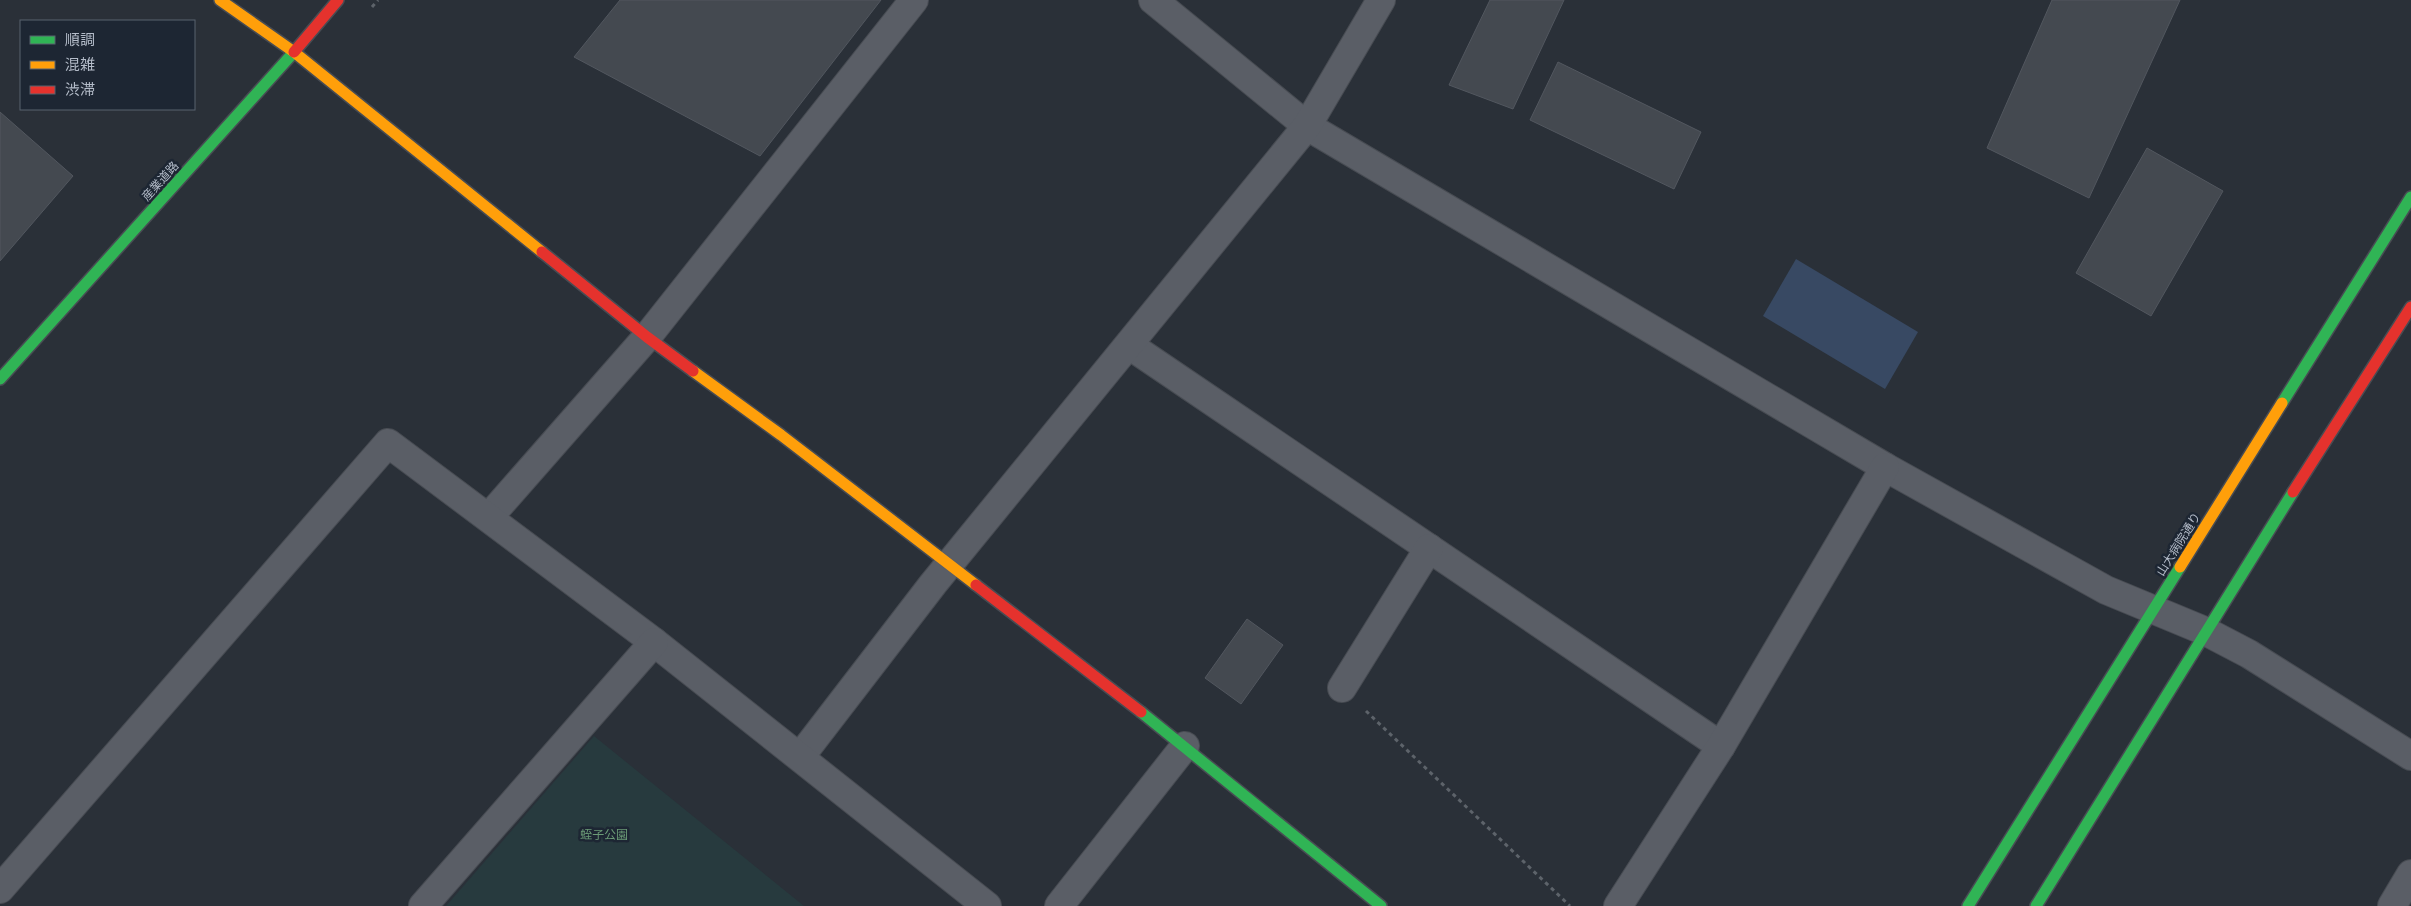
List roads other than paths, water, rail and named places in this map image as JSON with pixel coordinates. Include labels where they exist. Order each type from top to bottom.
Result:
[{"type":"street","points":[[220,0],[294,52],[647,337],[781,435],[948,566],[1185,746],[1381,906]]},
{"type":"street","name":"産業道路","points":[[0,379],[294,52],[338,0]]},
{"type":"street","points":[[489,517],[647,337],[914,0]]},
{"type":"street","points":[[1153,0],[1307,126],[1885,468],[2106,590],[2205,631],[2249,654],[2411,756]]},
{"type":"street","points":[[800,757],[948,566],[1307,126],[1381,0]]},
{"type":"street","name":"山大病院通り","points":[[1968,906],[2411,197]]},
{"type":"street","points":[[2036,906],[2205,631],[2411,307]]},
{"type":"street","points":[[1129,345],[1721,746]]},
{"type":"street","points":[[0,889],[388,442],[654,642],[987,906]]},
{"type":"street","points":[[1618,906],[1721,746],[1885,468]]},
{"type":"street","points":[[1342,688],[1429,548]]},
{"type":"street","points":[[423,906],[654,642]]},
{"type":"street","points":[[1059,906],[1185,746]]},
{"type":"street","points":[[2392,906],[2411,874]]},
{"type":"water","points":[[1796,259],[1918,332],[1885,389],[1763,316]]},
{"type":"park label","name":"蛭子公園","points":[[604,834]]}]
